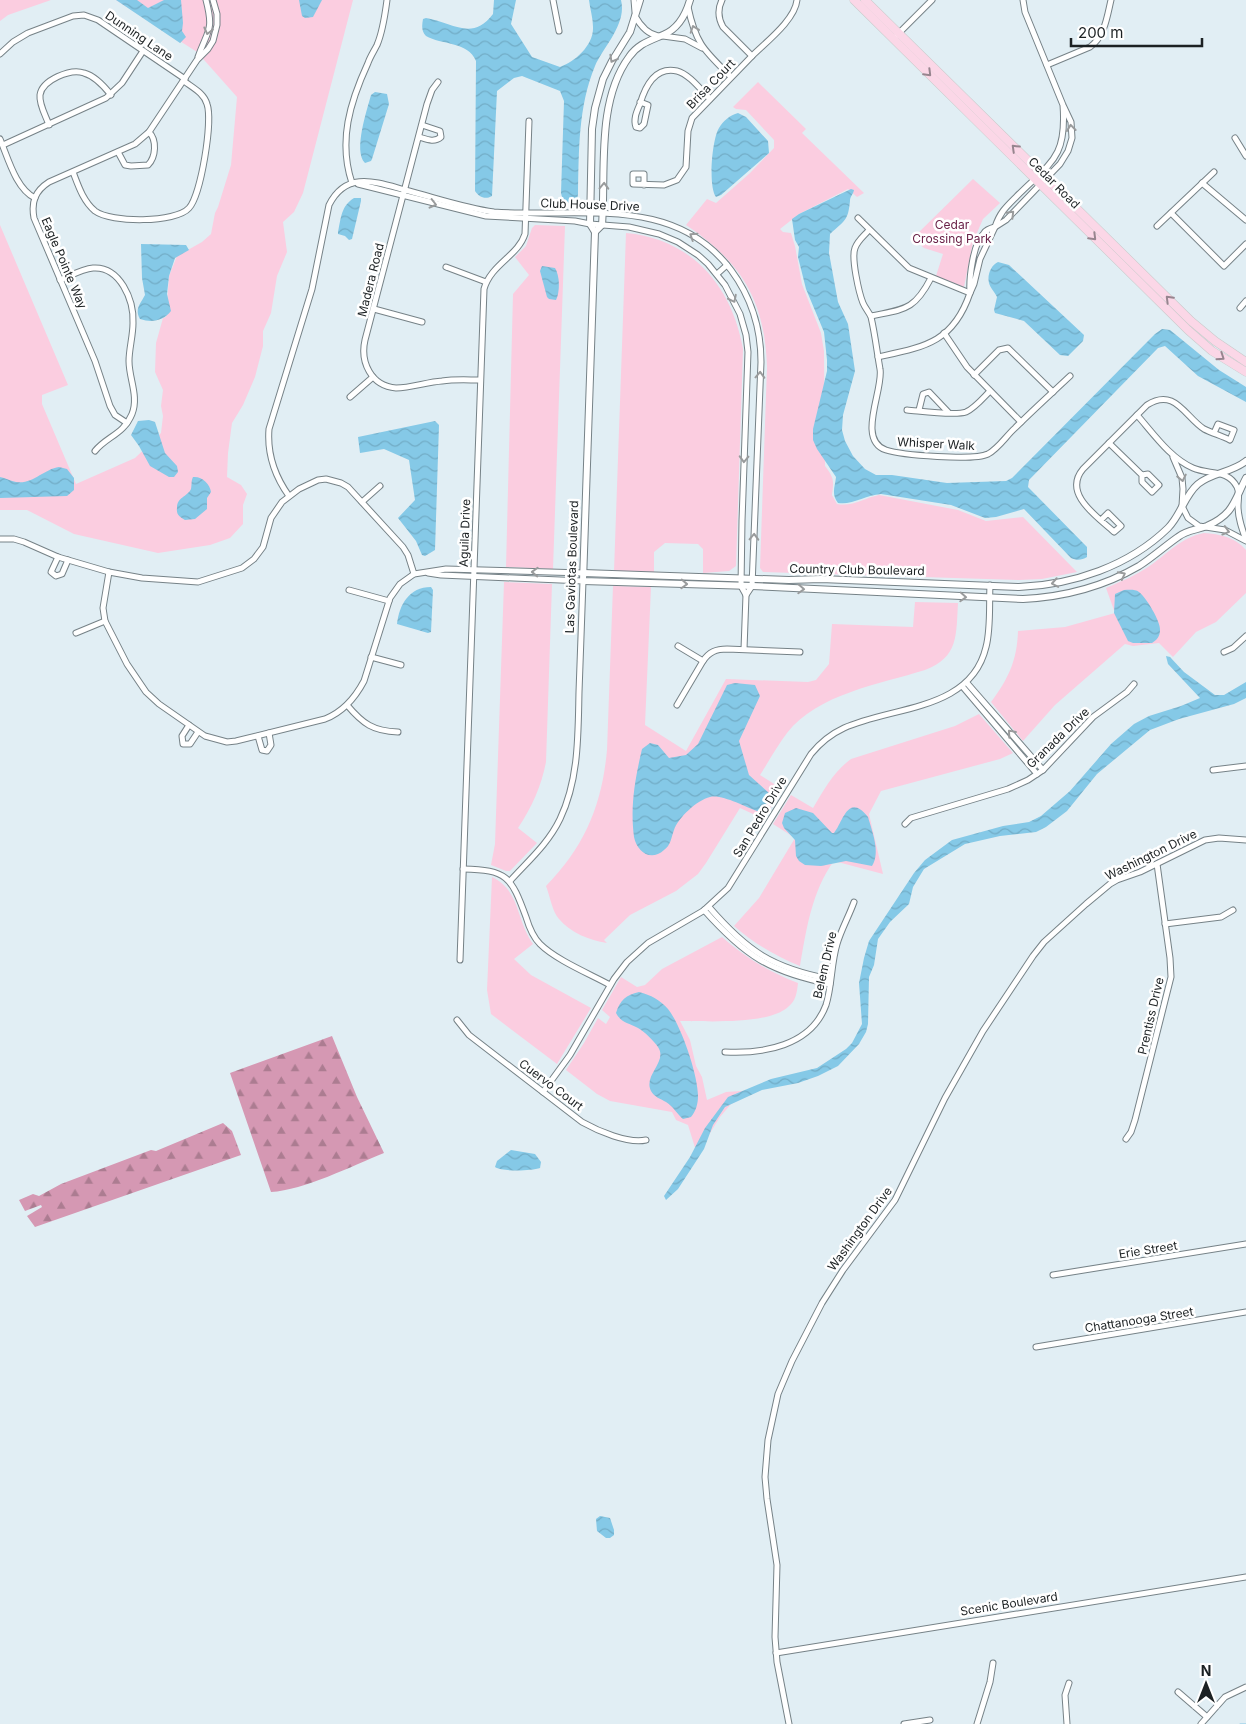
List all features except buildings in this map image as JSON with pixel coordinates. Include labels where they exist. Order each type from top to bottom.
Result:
[{"type":"main road","name":"Cedar Road","points":[[854,0],[896,36],[1043,176],[1196,326],[1246,362]]},
{"type":"main road","name":"Cedar Road","points":[[865,0],[896,36],[1037,182],[1188,330],[1219,355],[1246,372]]},
{"type":"street","points":[[0,139],[21,187],[27,194],[35,198],[45,185],[135,144],[149,132],[197,60],[210,29],[210,14],[206,0]]},
{"type":"street","points":[[197,60],[208,49],[216,34],[217,14],[213,0]]},
{"type":"street","points":[[288,496],[272,464],[268,441],[269,429],[312,290],[329,206],[337,193],[352,183],[345,154],[347,124],[361,78],[377,45],[387,0]]},
{"type":"street","points":[[553,0],[558,31]]},
{"type":"street","points":[[634,0],[635,14],[646,30],[653,35],[686,39],[704,49]]},
{"type":"street","points":[[640,0],[630,32],[603,79],[596,102],[592,129],[590,224],[595,232],[602,225],[607,119],[615,84],[634,50],[677,24],[689,3]]},
{"type":"street","name":"Brisa Court","points":[[722,0],[719,9],[720,22],[752,56]]},
{"type":"street","name":"Brisa Court","points":[[644,185],[670,184],[682,175],[686,165],[688,131],[696,113],[792,15],[797,0]]},
{"type":"street","points":[[896,36],[932,0]]},
{"type":"street","points":[[878,357],[931,344],[944,334],[962,310],[970,293],[980,259],[999,213],[1065,157],[1072,138],[1071,122],[1025,12],[1023,0]]},
{"type":"street","points":[[1047,65],[1096,43],[1102,33],[1109,0]]},
{"type":"street","points":[[689,3],[693,30],[704,49],[731,77]]},
{"type":"street","name":"Dunning Lane","points":[[0,54],[13,42],[28,33],[80,15],[95,19],[143,51],[184,80],[202,95],[207,103],[209,115],[200,183],[194,201],[186,211],[177,216],[167,218],[116,219],[104,216],[87,203],[73,172]]},
{"type":"street","points":[[3,145],[96,104],[110,95],[122,83],[143,51]]},
{"type":"street","points":[[640,102],[648,105],[644,124],[640,128],[634,124],[640,102],[655,75],[668,70],[685,74],[710,99]]},
{"type":"street","points":[[49,125],[40,98],[42,88],[50,80],[74,72],[81,72],[99,82],[110,95]]},
{"type":"street","name":"Madera Road","points":[[373,377],[367,368],[364,351],[404,190],[431,92],[438,82]]},
{"type":"street","points":[[1043,176],[1061,146],[1064,122],[1063,106]]},
{"type":"street","points":[[446,267],[486,282],[491,273],[523,240],[526,230],[529,121]]},
{"type":"street","points":[[419,136],[432,140],[441,137],[440,131],[422,125]]},
{"type":"street","points":[[118,152],[125,165],[148,165],[153,158],[154,140],[149,132]]},
{"type":"street","points":[[1236,138],[1246,156]]},
{"type":"street","points":[[1157,226],[1214,172]]},
{"type":"street","name":"Club House Drive","points":[[352,183],[375,182],[494,212],[603,213],[646,217],[664,221],[697,238],[727,265],[742,286],[748,299],[756,320],[760,343],[753,582]]},
{"type":"street","points":[[970,293],[972,264],[983,233],[1006,220],[1037,182]]},
{"type":"street","name":"Club House Drive","points":[[352,183],[486,216],[575,221],[629,227],[659,234],[693,251],[717,274],[740,314],[748,352],[742,582]]},
{"type":"street","points":[[1202,184],[1246,220]]},
{"type":"street","name":"Eagle Pointe Way","points":[[35,198],[34,218],[95,361],[110,406],[116,415],[127,423]]},
{"type":"street","points":[[1171,213],[1224,266],[1245,248]]},
{"type":"street","points":[[858,218],[909,268],[970,293]]},
{"type":"street","name":"Whisper Walk","points":[[869,230],[859,240],[854,256],[862,302],[870,316],[881,378],[873,410],[872,435],[883,449],[922,454],[980,457],[993,451],[1070,376]]},
{"type":"street","name":"Las Gaviotas Boulevard","points":[[510,881],[550,836],[564,810],[572,785],[577,748],[595,232]]},
{"type":"street","points":[[717,274],[727,265]]},
{"type":"street","points":[[60,280],[88,269],[98,268],[112,273],[124,288],[132,311],[134,324],[129,363],[135,398],[133,412],[122,430],[98,446],[94,451]]},
{"type":"street","points":[[870,316],[907,309],[921,295],[931,278]]},
{"type":"street","name":"Aguila Drive","points":[[460,960],[480,380],[484,290],[486,282]]},
{"type":"street","points":[[1240,308],[1246,301]]},
{"type":"street","points":[[374,309],[422,322]]},
{"type":"street","points":[[944,334],[974,375],[1021,422]]},
{"type":"street","points":[[974,375],[1000,350],[1008,348],[1052,392]]},
{"type":"street","points":[[350,397],[373,377],[386,385],[398,388],[443,380],[480,380]]},
{"type":"street","points":[[907,410],[965,412],[976,405],[990,391]]},
{"type":"street","points":[[919,410],[923,394],[929,392],[948,412]]},
{"type":"street","points":[[1101,520],[1081,500],[1076,484],[1080,472],[1151,402],[1167,400],[1179,405],[1202,427],[1214,433]]},
{"type":"street","points":[[1136,415],[1182,462],[1195,469],[1225,475],[1232,480],[1239,494],[1239,519],[1246,540]]},
{"type":"street","points":[[1109,443],[1142,475]]},
{"type":"street","points":[[1171,452],[1182,478],[1184,488],[1182,506],[1188,518],[1193,523],[1204,527],[1225,530],[1246,540]]},
{"type":"street","name":"Country Club Boulevard","points":[[422,572],[473,577],[583,577],[742,582],[821,579],[1019,587],[1049,585],[1079,578],[1105,569],[1132,555],[1170,526],[1188,495],[1200,483],[1207,478],[1235,468],[1246,461]]},
{"type":"street","name":"Country Club Boulevard","points":[[753,582],[989,598],[1039,599],[1084,590],[1122,575],[1150,559],[1179,536],[1204,527],[1226,514],[1234,506],[1246,478]]},
{"type":"street","points":[[0,539],[14,539],[24,542],[58,557],[110,572],[142,578],[198,582],[242,568],[259,554],[263,547],[271,518],[288,496],[310,483],[326,479],[342,483],[362,502],[403,547],[408,555],[414,574]]},
{"type":"street","points":[[362,502],[380,486]]},
{"type":"street","points":[[58,557],[51,572],[56,576],[62,574],[68,560]]},
{"type":"street","name":"Country Club Boulevard","points":[[110,572],[103,608],[105,622],[127,664],[146,692],[159,704],[198,732],[227,742],[325,719],[333,716],[347,705],[364,681],[389,601],[400,584],[414,574],[442,569],[583,577]]},
{"type":"street","points":[[742,582],[746,595],[744,650]]},
{"type":"street","points":[[746,595],[753,582]]},
{"type":"street","name":"San Pedro Drive","points":[[543,1092],[581,1038],[623,965],[643,946],[707,908],[734,879],[799,772],[822,742],[847,727],[939,699],[965,684],[978,668],[986,646],[990,586]]},
{"type":"street","points":[[349,590],[389,601]]},
{"type":"street","points":[[76,633],[105,622]]},
{"type":"street","points":[[1224,652],[1233,648],[1246,636]]},
{"type":"street","points":[[678,646],[702,661]]},
{"type":"street","points":[[677,704],[702,661],[716,650],[800,652]]},
{"type":"street","points":[[372,657],[401,665]]},
{"type":"street","points":[[965,684],[1043,770]]},
{"type":"street","points":[[965,684],[1037,774]]},
{"type":"street","name":"Granada Drive","points":[[905,824],[912,818],[1008,789],[1037,774],[1043,770],[1081,728],[1127,692],[1134,684]]},
{"type":"street","points":[[347,705],[356,716],[370,726],[384,731],[398,732]]},
{"type":"street","points":[[189,725],[182,736],[183,744],[190,744],[198,732]]},
{"type":"street","points":[[258,736],[260,747],[262,750],[267,751],[271,745],[269,733]]},
{"type":"street","points":[[1213,770],[1246,766]]},
{"type":"street","name":"Washington Drive","points":[[789,1724],[776,1653],[777,1565],[767,1499],[765,1467],[768,1440],[782,1383],[819,1307],[833,1284],[895,1200],[934,1117],[984,1031],[1032,956],[1050,937],[1110,884],[1157,864],[1205,840],[1219,838],[1246,840]]},
{"type":"street","name":"Prentiss Drive","points":[[1126,1139],[1135,1120],[1169,990],[1171,972],[1157,864]]},
{"type":"street","points":[[463,869],[491,871],[502,875],[510,881],[516,890],[529,928],[541,945],[558,957],[610,985]]},
{"type":"street","name":"Belem Drive","points":[[725,1052],[749,1052],[795,1041],[818,1020],[826,1005],[837,945],[854,902]]},
{"type":"street","points":[[707,908],[755,951],[790,969],[830,982]]},
{"type":"street","points":[[1165,924],[1221,917],[1233,910]]},
{"type":"street","name":"Cuervo Court","points":[[457,1020],[468,1035],[590,1127],[631,1141],[646,1140]]},
{"type":"street","name":"Erie Street","points":[[1053,1275],[1246,1244]]},
{"type":"street","name":"Chattanooga Street","points":[[1036,1347],[1246,1312]]},
{"type":"street","name":"Scenic Boulevard","points":[[776,1653],[1246,1576]]},
{"type":"street","points":[[976,1724],[990,1682],[993,1663]]},
{"type":"street","points":[[1067,1724],[1065,1695],[1069,1683]]},
{"type":"street","points":[[1201,1724],[1225,1697],[1246,1687]]},
{"type":"street","points":[[1178,1692],[1207,1717]]},
{"type":"street","points":[[904,1724],[930,1720]]},
{"type":"green space","points":[[0,0],[51,0],[8,15],[0,21]]},
{"type":"green space","points":[[116,0],[353,0],[303,193],[294,212],[283,222],[287,252],[277,276],[271,313],[263,331],[263,346],[255,377],[243,405],[232,423],[227,477],[241,485],[247,494],[243,505],[243,524],[230,538],[210,545],[158,553],[74,534],[27,510],[0,510],[0,225],[68,385],[42,395],[42,404],[76,484],[135,458],[161,433],[163,390],[155,372],[156,343],[163,318],[166,317],[169,276],[177,256],[202,242],[211,234],[215,213],[231,165],[237,97],[197,52]]},
{"type":"green space","points":[[758,82],[806,129],[802,133],[864,193],[857,197],[848,189],[799,214],[780,229],[783,232],[791,233],[802,284],[821,333],[824,351],[825,466],[833,479],[832,495],[837,504],[853,503],[879,495],[958,510],[986,521],[1023,517],[1077,572],[1042,579],[1019,580],[763,572],[760,568],[767,367],[761,322],[755,302],[735,269],[722,253],[686,225],[707,199],[716,203],[750,173],[774,148],[774,140],[746,110],[733,107]]},
{"type":"green space","name":"Cedar Crossing Park","points":[[973,179],[1000,203],[983,219],[973,242],[964,287],[936,276],[943,254],[924,248],[913,238]]},
{"type":"green space","points":[[535,225],[565,226],[553,569],[506,567],[513,294],[529,275],[515,257],[526,246],[532,228]]},
{"type":"green space","points":[[626,233],[650,237],[671,245],[689,256],[719,286],[738,326],[743,349],[736,566],[729,571],[703,573],[703,549],[698,544],[665,543],[654,552],[654,572],[614,571]]},
{"type":"green space","points":[[1204,533],[1227,537],[1237,542],[1246,550],[1246,593],[1216,622],[1196,632],[1173,657],[1159,643],[1133,646],[1125,644],[1055,705],[1023,741],[991,702],[1014,661],[1018,631],[1065,627],[1115,613],[1106,588],[1146,569],[1182,542]]},
{"type":"green space","points":[[504,582],[552,584],[546,762],[535,796],[518,828],[537,843],[510,871],[491,865],[495,844]]},
{"type":"green space","points":[[613,586],[651,587],[645,725],[686,751],[726,679],[808,682],[816,680],[829,664],[832,624],[913,627],[915,602],[958,603],[954,644],[944,659],[925,670],[850,692],[815,709],[800,720],[783,738],[760,775],[782,789],[764,819],[740,808],[698,874],[676,891],[630,915],[604,940],[607,943],[581,935],[564,924],[555,912],[546,886],[560,871],[581,840],[596,807],[601,789],[607,750]]},
{"type":"green space","points":[[979,714],[1013,753],[1000,759],[881,791],[869,814],[883,874],[834,861],[826,872],[815,898],[800,966],[766,949],[734,926],[759,898],[795,838],[773,824],[791,795],[813,808],[834,775],[851,759],[955,726]]},
{"type":"green space","points":[[492,877],[508,890],[513,898],[533,944],[514,959],[531,975],[591,1008],[557,1064],[491,1014],[487,990]]},
{"type":"green space","points":[[722,937],[758,964],[798,983],[793,1002],[779,1013],[737,1021],[680,1021],[690,1040],[707,1100],[726,1092],[757,1090],[731,1104],[720,1117],[697,1154],[688,1125],[676,1120],[672,1112],[610,1101],[597,1094],[566,1070],[598,1018],[606,1024],[610,1017],[602,1010],[621,977],[637,987],[645,985],[662,969]]},
{"type":"green space","points":[[332,1036],[357,1097],[384,1153],[313,1182],[271,1192],[230,1073]]},
{"type":"green space","points":[[223,1123],[232,1131],[241,1155],[35,1227],[27,1216],[42,1207],[41,1205],[25,1211],[19,1200],[33,1194],[39,1196],[61,1184],[151,1150],[156,1151]]},
{"type":"water","points":[[116,0],[137,0],[148,8],[164,0],[181,0],[182,31],[186,37],[180,43]]},
{"type":"water","points":[[299,0],[322,0],[313,17],[305,18],[302,16]]},
{"type":"water","points":[[494,0],[516,0],[511,24],[532,57],[560,67],[577,57],[590,40],[593,20],[589,0],[621,0],[621,18],[595,66],[585,97],[580,129],[578,194],[577,201],[575,202],[563,201],[561,193],[564,101],[560,91],[522,76],[514,78],[497,91],[492,196],[482,197],[475,191],[476,61],[467,50],[461,47],[426,36],[422,23],[423,19],[426,18],[461,28],[477,27],[493,14]]},
{"type":"water","points":[[375,92],[387,94],[389,104],[372,159],[365,163],[360,149],[361,140],[371,95]]},
{"type":"water","points":[[738,113],[746,117],[768,141],[769,153],[721,195],[716,197],[712,184],[714,142],[719,128],[732,115]]},
{"type":"water","points":[[851,189],[854,190],[850,198],[847,217],[830,234],[829,253],[838,302],[848,324],[855,371],[843,415],[842,430],[845,441],[853,456],[865,469],[876,475],[892,475],[947,483],[1006,481],[1012,478],[1162,329],[1170,330],[1219,370],[1246,387],[1246,402],[1198,376],[1165,346],[1158,348],[1029,480],[1028,487],[1087,547],[1087,557],[1081,559],[1075,560],[1071,558],[1024,509],[985,518],[951,505],[881,494],[849,503],[838,503],[834,493],[836,477],[813,440],[813,429],[827,371],[827,360],[824,332],[806,289],[798,257],[799,247],[795,240],[792,219]]},
{"type":"water","points":[[354,198],[361,198],[361,201],[352,239],[349,240],[345,236],[338,234],[338,232],[344,209]]},
{"type":"water","points":[[141,244],[186,245],[189,250],[175,258],[169,276],[167,294],[171,311],[164,317],[153,321],[140,319],[138,315],[139,306],[145,295],[142,278]]},
{"type":"water","points":[[998,262],[1009,265],[1084,335],[1083,341],[1068,356],[1060,355],[1024,321],[995,313],[997,297],[990,285],[989,277],[990,271]]},
{"type":"water","points":[[542,266],[555,268],[557,271],[559,284],[556,300],[547,297],[540,271]]},
{"type":"water","points":[[149,420],[155,422],[165,453],[177,466],[178,472],[174,477],[169,477],[150,466],[131,435],[138,421]]},
{"type":"water","points":[[435,421],[439,425],[435,550],[425,556],[422,555],[416,541],[398,518],[415,500],[409,460],[384,449],[360,453],[358,437]]},
{"type":"water","points":[[59,467],[67,469],[74,478],[74,490],[67,496],[0,498],[0,477],[14,482],[22,482]]},
{"type":"water","points":[[193,477],[205,481],[211,492],[207,498],[207,509],[195,519],[185,520],[178,514],[177,504],[191,489]]},
{"type":"water","points":[[431,587],[433,590],[431,632],[428,633],[397,624],[400,610],[406,598],[417,590]]},
{"type":"water","points":[[1124,590],[1139,592],[1156,616],[1160,632],[1158,638],[1152,643],[1133,643],[1128,641],[1114,613],[1115,594]]},
{"type":"water","points":[[1166,656],[1170,657],[1184,672],[1215,695],[1224,695],[1246,682],[1246,698],[1234,704],[1179,719],[1150,730],[1097,774],[1067,811],[1046,827],[1036,832],[1000,836],[965,844],[924,869],[913,887],[909,904],[890,922],[878,939],[874,965],[869,977],[868,1024],[859,1044],[838,1066],[818,1076],[798,1083],[762,1090],[725,1107],[713,1125],[704,1149],[678,1189],[666,1200],[664,1196],[690,1157],[705,1128],[728,1097],[771,1079],[817,1068],[852,1043],[862,1024],[859,983],[869,941],[914,873],[925,860],[952,840],[1003,826],[1029,822],[1041,816],[1070,791],[1111,744],[1134,724],[1149,716],[1200,698],[1168,664]]},
{"type":"water","points":[[735,683],[755,685],[760,696],[739,741],[749,775],[769,793],[767,803],[761,811],[757,811],[721,797],[705,799],[679,820],[666,848],[659,854],[645,854],[638,847],[634,837],[633,826],[634,793],[642,749],[650,743],[658,745],[669,758],[686,755],[698,744],[727,685]]},
{"type":"water","points":[[856,807],[861,810],[868,817],[875,842],[876,855],[872,866],[846,861],[821,866],[805,865],[799,861],[796,856],[795,840],[782,823],[785,813],[796,808],[813,813],[832,833],[834,833],[843,817],[851,808]]},
{"type":"water","points":[[639,992],[655,998],[668,1009],[683,1038],[692,1063],[698,1096],[697,1105],[691,1117],[683,1119],[668,1104],[652,1093],[649,1085],[660,1058],[658,1047],[643,1031],[623,1021],[616,1013],[624,999]]},
{"type":"water","points":[[511,1150],[535,1154],[541,1162],[540,1168],[504,1170],[495,1167],[497,1161]]},
{"type":"water","points":[[600,1516],[610,1518],[614,1535],[610,1538],[606,1538],[597,1531],[596,1519]]},
{"type":"waterway","points":[[1240,1724],[1246,1724]]}]
